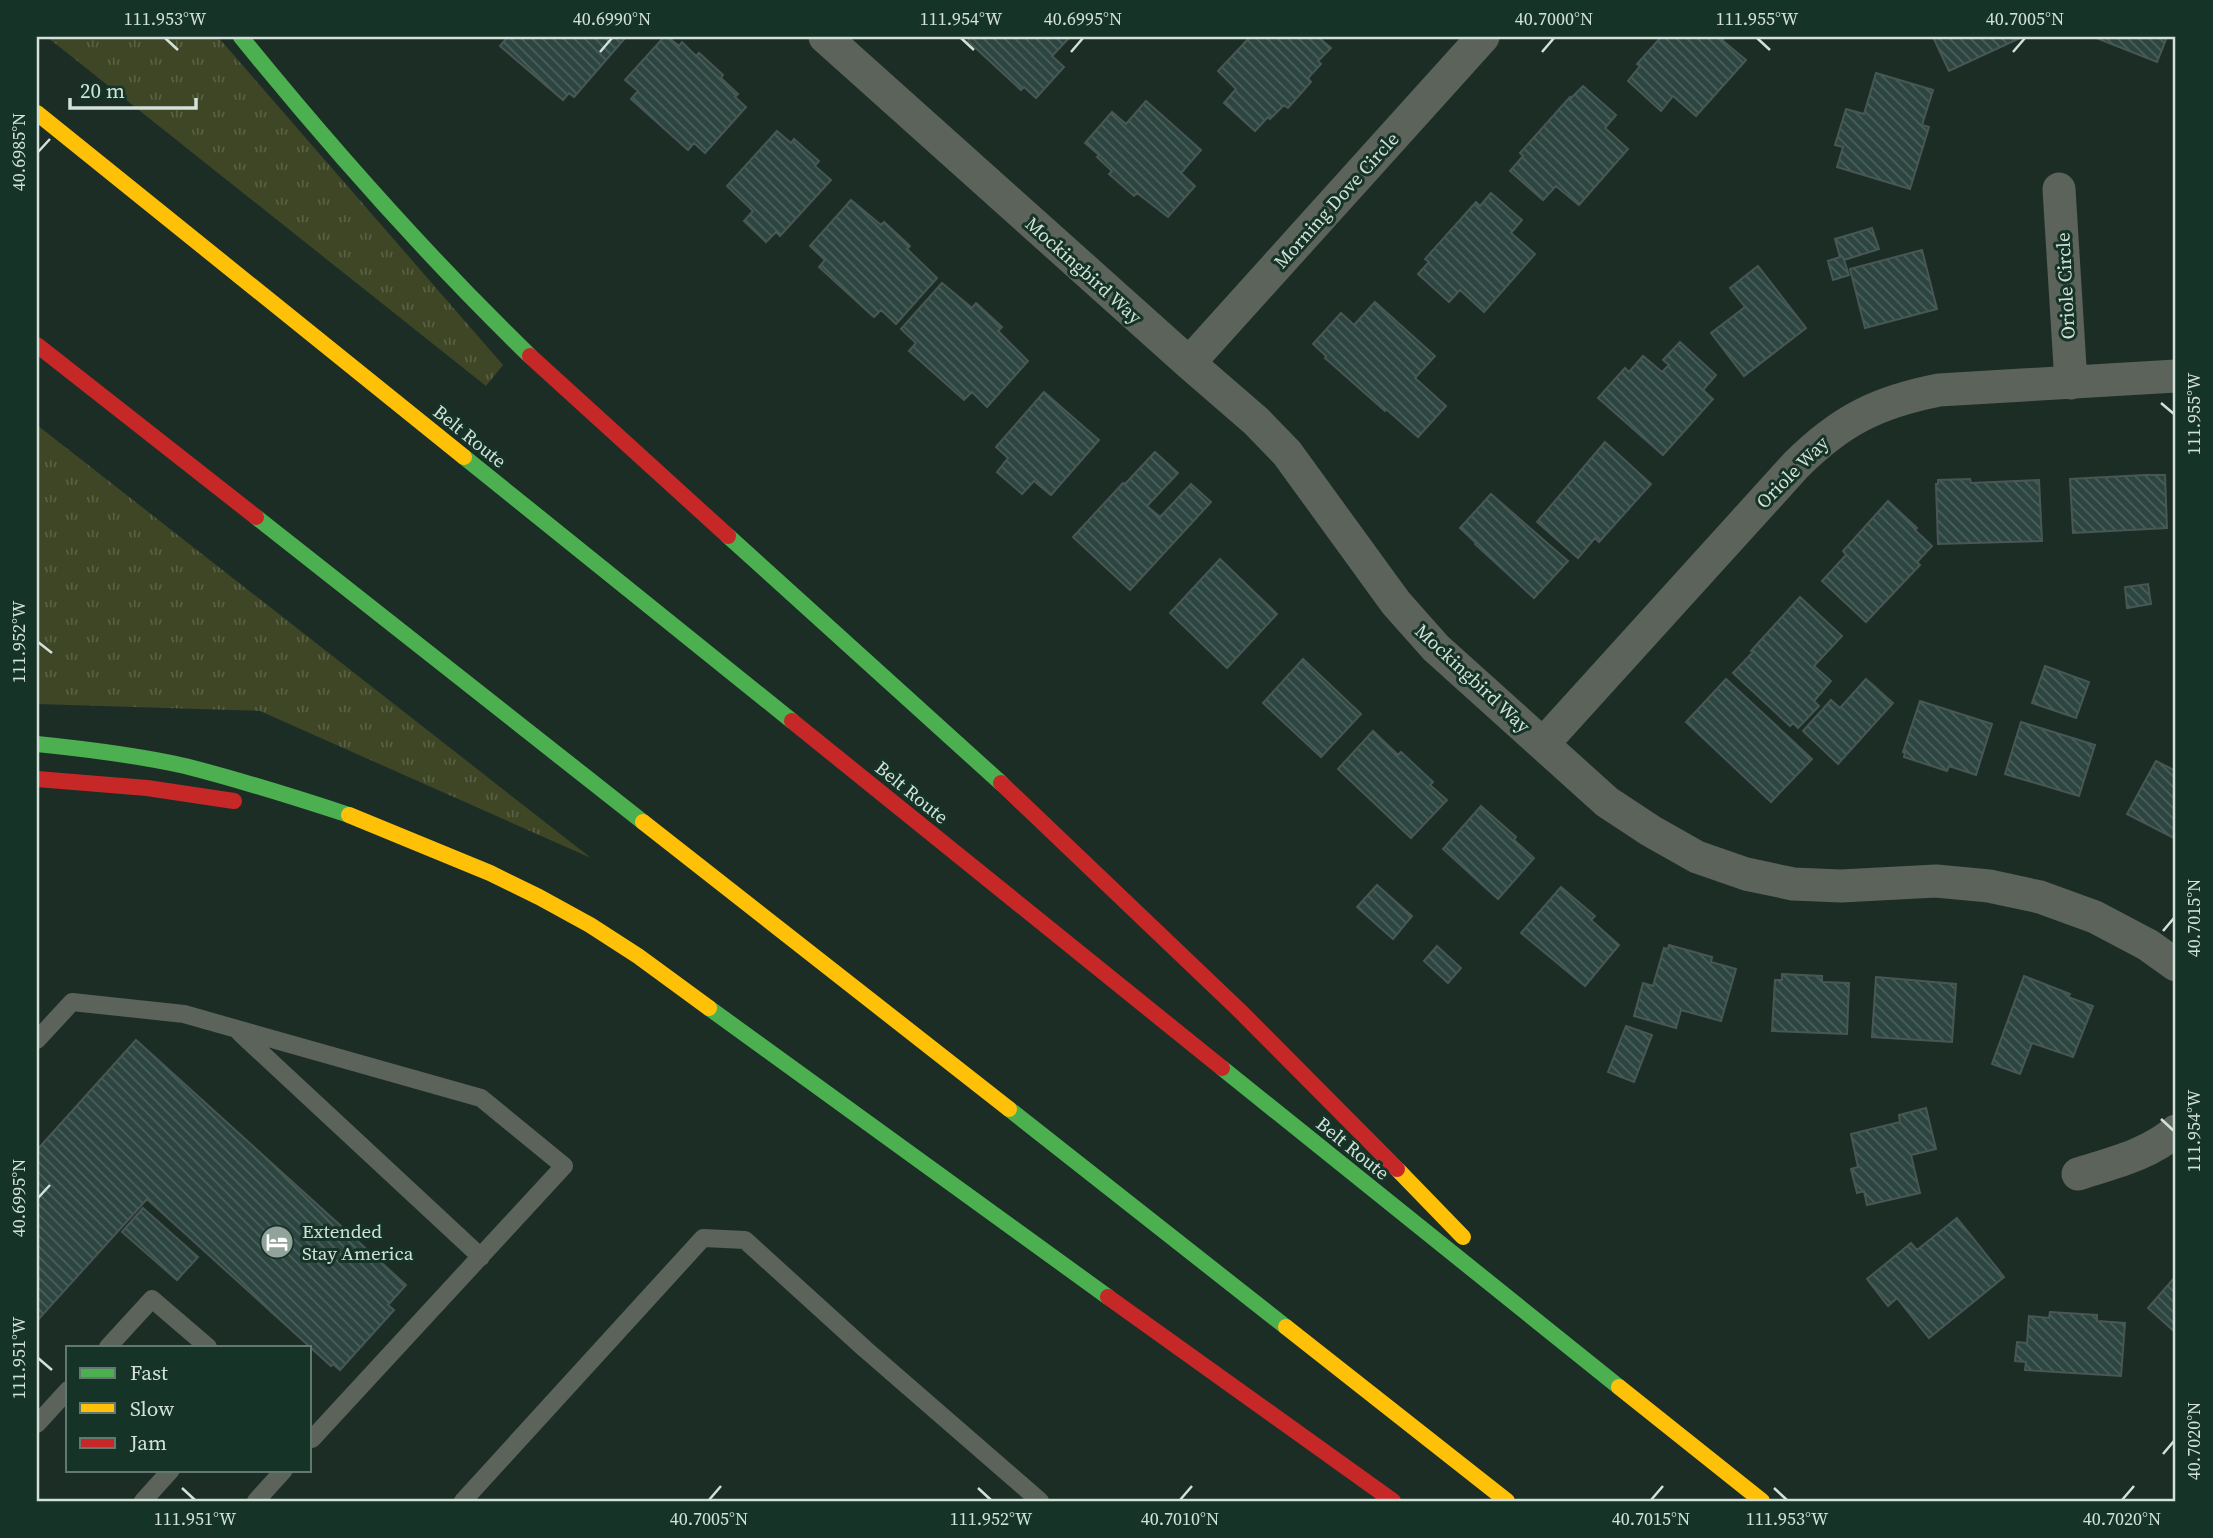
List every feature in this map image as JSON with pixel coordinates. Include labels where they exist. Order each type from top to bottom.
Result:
[{"type":"highway","points":[[241,37],[346,163],[481,309],[550,376],[996,778],[1118,892],[1399,1170],[1568,1348]]},
{"type":"highway","name":"Belt Route","points":[[37,113],[1568,1348],[1762,1501]]},
{"type":"highway","points":[[37,345],[1507,1501]]},
{"type":"highway","points":[[37,744],[103,751],[183,765],[271,789],[356,817],[490,873],[590,925],[638,956],[1393,1501]]},
{"type":"highway","points":[[37,779],[146,788],[254,805]]},
{"type":"highway","points":[[289,812],[371,832],[440,853]]},
{"type":"street","name":"Mockingbird Way","points":[[825,37],[1256,421],[1287,453],[1396,603],[1436,648],[1607,802],[1697,857],[1746,874],[1793,884],[1840,886],[1936,881],[1989,886],[2040,897],[2095,917],[2148,945],[2176,965]]},
{"type":"street","name":"Morning Dove Circle","points":[[1189,363],[1483,37]]},
{"type":"street","name":"Oriole Circle","points":[[2059,190],[2071,383]]},
{"type":"street","name":"Oriole Way","points":[[1544,744],[1786,475],[1821,440],[1851,420],[1879,405],[1939,390],[2176,376]]},
{"type":"street","points":[[2078,1174],[2134,1156],[2163,1143],[2176,1131]]},
{"type":"lane","points":[[37,1040],[72,1002],[184,1014],[481,1098],[564,1166],[312,1439]]},
{"type":"lane","points":[[237,1029],[481,1257]]},
{"type":"lane","points":[[463,1501],[704,1238],[745,1240],[865,1349],[1040,1501]]},
{"type":"lane","points":[[109,1346],[152,1299],[207,1346]]},
{"type":"lane","points":[[37,1424],[66,1392]]},
{"type":"lane","points":[[143,1501],[169,1472]]},
{"type":"lane","points":[[256,1501],[282,1472]]},
{"type":"green space","points":[[47,37],[218,37],[503,365],[486,386]]},
{"type":"green space","points":[[37,425],[591,858],[260,711],[37,704]]},
{"type":"building","points":[[504,37],[626,37],[574,97],[569,93],[563,100],[500,46],[506,39]]},
{"type":"building","points":[[664,37],[679,46],[682,42],[696,56],[699,53],[723,75],[721,78],[738,94],[735,97],[746,107],[705,153],[694,143],[688,150],[631,99],[638,91],[625,80]]},
{"type":"building","points":[[969,37],[1070,37],[1052,56],[1064,67],[1036,98],[1024,87],[1021,90],[968,41]]},
{"type":"building","points":[[1250,37],[1318,37],[1331,48],[1318,61],[1321,64],[1308,78],[1311,82],[1288,108],[1284,105],[1255,131],[1224,103],[1236,89],[1218,71]]},
{"type":"building","points":[[1661,37],[1725,37],[1722,40],[1746,60],[1696,116],[1673,96],[1661,111],[1628,81],[1640,66],[1637,64]]},
{"type":"building","points":[[1933,37],[2020,37],[2020,38],[1949,71]]},
{"type":"building","points":[[2094,37],[2167,37],[2157,62]]},
{"type":"building","points":[[1876,73],[1933,90],[1922,125],[1929,127],[1910,189],[1837,167],[1843,147],[1835,145],[1846,109],[1864,114]]},
{"type":"building","points":[[1583,86],[1616,115],[1605,128],[1628,149],[1579,205],[1556,186],[1543,200],[1510,171],[1523,156],[1520,153]]},
{"type":"building","points":[[1146,101],[1201,150],[1181,173],[1195,186],[1168,217],[1137,193],[1134,196],[1109,174],[1112,171],[1085,143],[1112,112],[1126,124]]},
{"type":"building","points":[[777,131],[791,143],[794,139],[819,161],[815,166],[831,180],[780,236],[776,232],[766,242],[744,221],[753,211],[727,186]]},
{"type":"building","points":[[1491,193],[1522,220],[1511,233],[1535,254],[1484,312],[1460,290],[1449,302],[1418,274],[1429,262],[1425,259],[1476,202],[1480,206]]},
{"type":"building","points":[[851,200],[881,225],[884,222],[910,246],[907,249],[937,278],[896,324],[881,310],[874,317],[819,267],[825,260],[810,246]]},
{"type":"building","points":[[1872,228],[1879,249],[1844,260],[1849,275],[1833,280],[1828,261],[1840,257],[1835,239]]},
{"type":"building","points":[[1922,250],[1937,309],[1865,328],[1850,269]]},
{"type":"building","points":[[1758,266],[1806,328],[1744,376],[1711,333],[1745,307],[1730,288]]},
{"type":"building","points":[[942,283],[972,308],[976,303],[1002,327],[998,331],[1028,361],[987,407],[972,392],[964,400],[909,351],[916,343],[901,329]]},
{"type":"building","points":[[1375,302],[1435,356],[1415,378],[1446,406],[1418,437],[1325,358],[1313,344],[1341,313],[1354,325]]},
{"type":"building","points":[[1680,342],[1716,375],[1703,390],[1713,399],[1663,455],[1598,398],[1625,368],[1629,372],[1643,356],[1662,372],[1669,365],[1663,360]]},
{"type":"building","points":[[1044,392],[1099,440],[1051,495],[1034,481],[1022,494],[997,472],[1008,458],[996,447]]},
{"type":"building","points":[[1605,442],[1651,484],[1599,542],[1595,538],[1578,558],[1537,522]]},
{"type":"building","points":[[1155,452],[1178,473],[1147,506],[1160,517],[1191,484],[1211,502],[1130,590],[1073,537]]},
{"type":"building","points":[[2165,475],[2167,528],[2073,533],[2070,479]]},
{"type":"building","points":[[1970,479],[1971,483],[2039,480],[2042,541],[1938,544],[1936,484],[1938,480]]},
{"type":"building","points":[[1491,494],[1568,561],[1534,598],[1460,528]]},
{"type":"building","points":[[1888,501],[1932,546],[1917,562],[1920,565],[1866,622],[1822,581],[1846,555],[1843,551]]},
{"type":"building","points":[[1220,559],[1277,614],[1227,668],[1170,613]]},
{"type":"building","points":[[2148,584],[2151,604],[2127,608],[2125,587]]},
{"type":"building","points":[[1800,597],[1842,636],[1814,666],[1831,681],[1814,701],[1819,706],[1798,728],[1793,723],[1790,726],[1733,673]]},
{"type":"building","points":[[1303,659],[1361,714],[1321,757],[1263,703]]},
{"type":"building","points":[[2045,666],[2089,682],[2076,718],[2032,703]]},
{"type":"building","points":[[1726,679],[1812,759],[1771,802],[1686,722]]},
{"type":"building","points":[[1866,679],[1893,703],[1838,764],[1803,731],[1831,700],[1840,708]]},
{"type":"building","points":[[1920,701],[1992,724],[1976,775],[1949,766],[1947,771],[1904,757],[1903,752]]},
{"type":"building","points":[[2021,722],[2095,745],[2079,796],[2005,774]]},
{"type":"building","points":[[1373,731],[1398,755],[1401,752],[1433,782],[1430,785],[1447,800],[1411,838],[1338,769]]},
{"type":"building","points":[[2156,761],[2176,771],[2176,839],[2127,814]]},
{"type":"building","points":[[1481,806],[1516,837],[1514,840],[1534,858],[1498,899],[1443,849]]},
{"type":"building","points":[[1377,885],[1412,916],[1393,939],[1357,907]]},
{"type":"building","points":[[1561,887],[1595,916],[1591,920],[1619,945],[1585,986],[1521,933]]},
{"type":"building","points":[[1669,945],[1712,957],[1711,962],[1736,969],[1721,1021],[1681,1010],[1676,1028],[1634,1016],[1643,983],[1653,986],[1664,948],[1668,949]]},
{"type":"building","points":[[1437,946],[1461,968],[1448,983],[1424,961]]},
{"type":"building","points":[[1782,974],[1822,976],[1822,982],[1849,983],[1847,1034],[1772,1031],[1775,980],[1782,980]]},
{"type":"building","points":[[2024,976],[2093,1006],[2073,1057],[2032,1043],[2020,1074],[1992,1064]]},
{"type":"building","points":[[1876,977],[1956,984],[1952,1042],[1872,1037]]},
{"type":"building","points":[[1626,1026],[1652,1035],[1634,1082],[1608,1072]]},
{"type":"building","name":"Extended Stay America","points":[[136,1040],[406,1285],[388,1305],[394,1310],[340,1370],[333,1364],[331,1366],[147,1199],[37,1321],[37,1150]]},
{"type":"building","points":[[1926,1108],[1936,1149],[1911,1155],[1920,1193],[1867,1205],[1864,1191],[1857,1193],[1851,1169],[1858,1167],[1851,1134],[1900,1122],[1899,1115]]},
{"type":"building","points":[[143,1208],[198,1257],[177,1280],[122,1232]]},
{"type":"building","points":[[1957,1218],[2004,1277],[1929,1338],[1897,1298],[1888,1306],[1867,1279],[1911,1243],[1917,1250]]},
{"type":"building","points":[[2176,1276],[2176,1333],[2148,1308]]},
{"type":"building","points":[[2050,1312],[2097,1315],[2097,1321],[2125,1323],[2121,1376],[2025,1370],[2026,1362],[2015,1361],[2017,1342],[2027,1343],[2029,1316],[2049,1318]]},
{"type":"traffic: fast","points":[[241,37],[381,201],[454,280],[530,356]]},
{"type":"traffic: fast","points":[[464,457],[792,721]]},
{"type":"traffic: fast","points":[[256,517],[643,822]]},
{"type":"traffic: fast","points":[[728,536],[1001,783]]},
{"type":"traffic: fast","points":[[37,744],[185,766],[349,815]]},
{"type":"traffic: fast","points":[[709,1008],[1108,1297]]},
{"type":"traffic: fast","points":[[1222,1068],[1619,1387]]},
{"type":"traffic: fast","points":[[1009,1109],[1286,1327]]},
{"type":"traffic: slow","points":[[37,113],[464,457]]},
{"type":"traffic: slow","points":[[349,815],[490,873],[539,897],[638,956],[709,1008]]},
{"type":"traffic: slow","points":[[643,822],[1009,1109]]},
{"type":"traffic: slow","points":[[1397,1169],[1463,1237]]},
{"type":"traffic: slow","points":[[1286,1327],[1507,1501]]},
{"type":"traffic: slow","points":[[1619,1387],[1762,1501]]},
{"type":"traffic: jam","points":[[37,345],[256,517]]},
{"type":"traffic: jam","points":[[530,356],[728,536]]},
{"type":"traffic: jam","points":[[792,721],[1222,1068]]},
{"type":"traffic: jam","points":[[37,779],[147,788],[234,801]]},
{"type":"traffic: jam","points":[[1001,783],[1239,1010],[1397,1169]]},
{"type":"traffic: jam","points":[[1108,1297],[1393,1501]]},
{"type":"place","name":"Extended Stay America","points":[[277,1242]]}]
